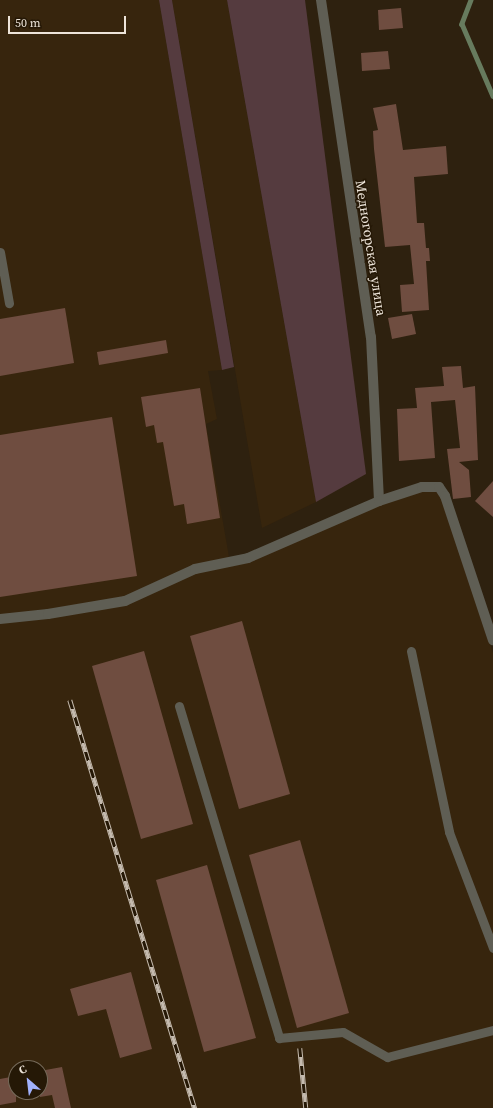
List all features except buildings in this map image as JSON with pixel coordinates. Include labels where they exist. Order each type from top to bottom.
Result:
[{"type":"street","name":"Медногорская улица","points":[[321,0],[371,337],[379,501]]},
{"type":"street","points":[[0,619],[48,614],[125,600],[194,569],[248,558],[379,501],[422,487],[439,487],[445,496],[493,640]]},
{"type":"lane","points":[[0,252],[9,303]]},
{"type":"lane","points":[[411,651],[449,832],[493,948]]},
{"type":"lane","points":[[179,706],[279,1038],[343,1032],[387,1057],[493,1030]]},
{"type":"shaded area","points":[[0,0],[159,0],[222,370],[208,371],[217,419],[206,424],[230,563],[425,482],[449,503],[493,653],[493,1108],[0,1108]]},
{"type":"shaded area","points":[[159,0],[172,0],[234,367],[222,370]]},
{"type":"shaded area","points":[[172,0],[227,0],[316,502],[262,528]]},
{"type":"shaded area","points":[[227,0],[305,0],[366,474],[316,502]]},
{"type":"waterway","points":[[471,0],[462,24],[493,96]]},
{"type":"railway","points":[[70,700],[195,1108]]},
{"type":"railway","points":[[300,1048],[306,1108]]}]
